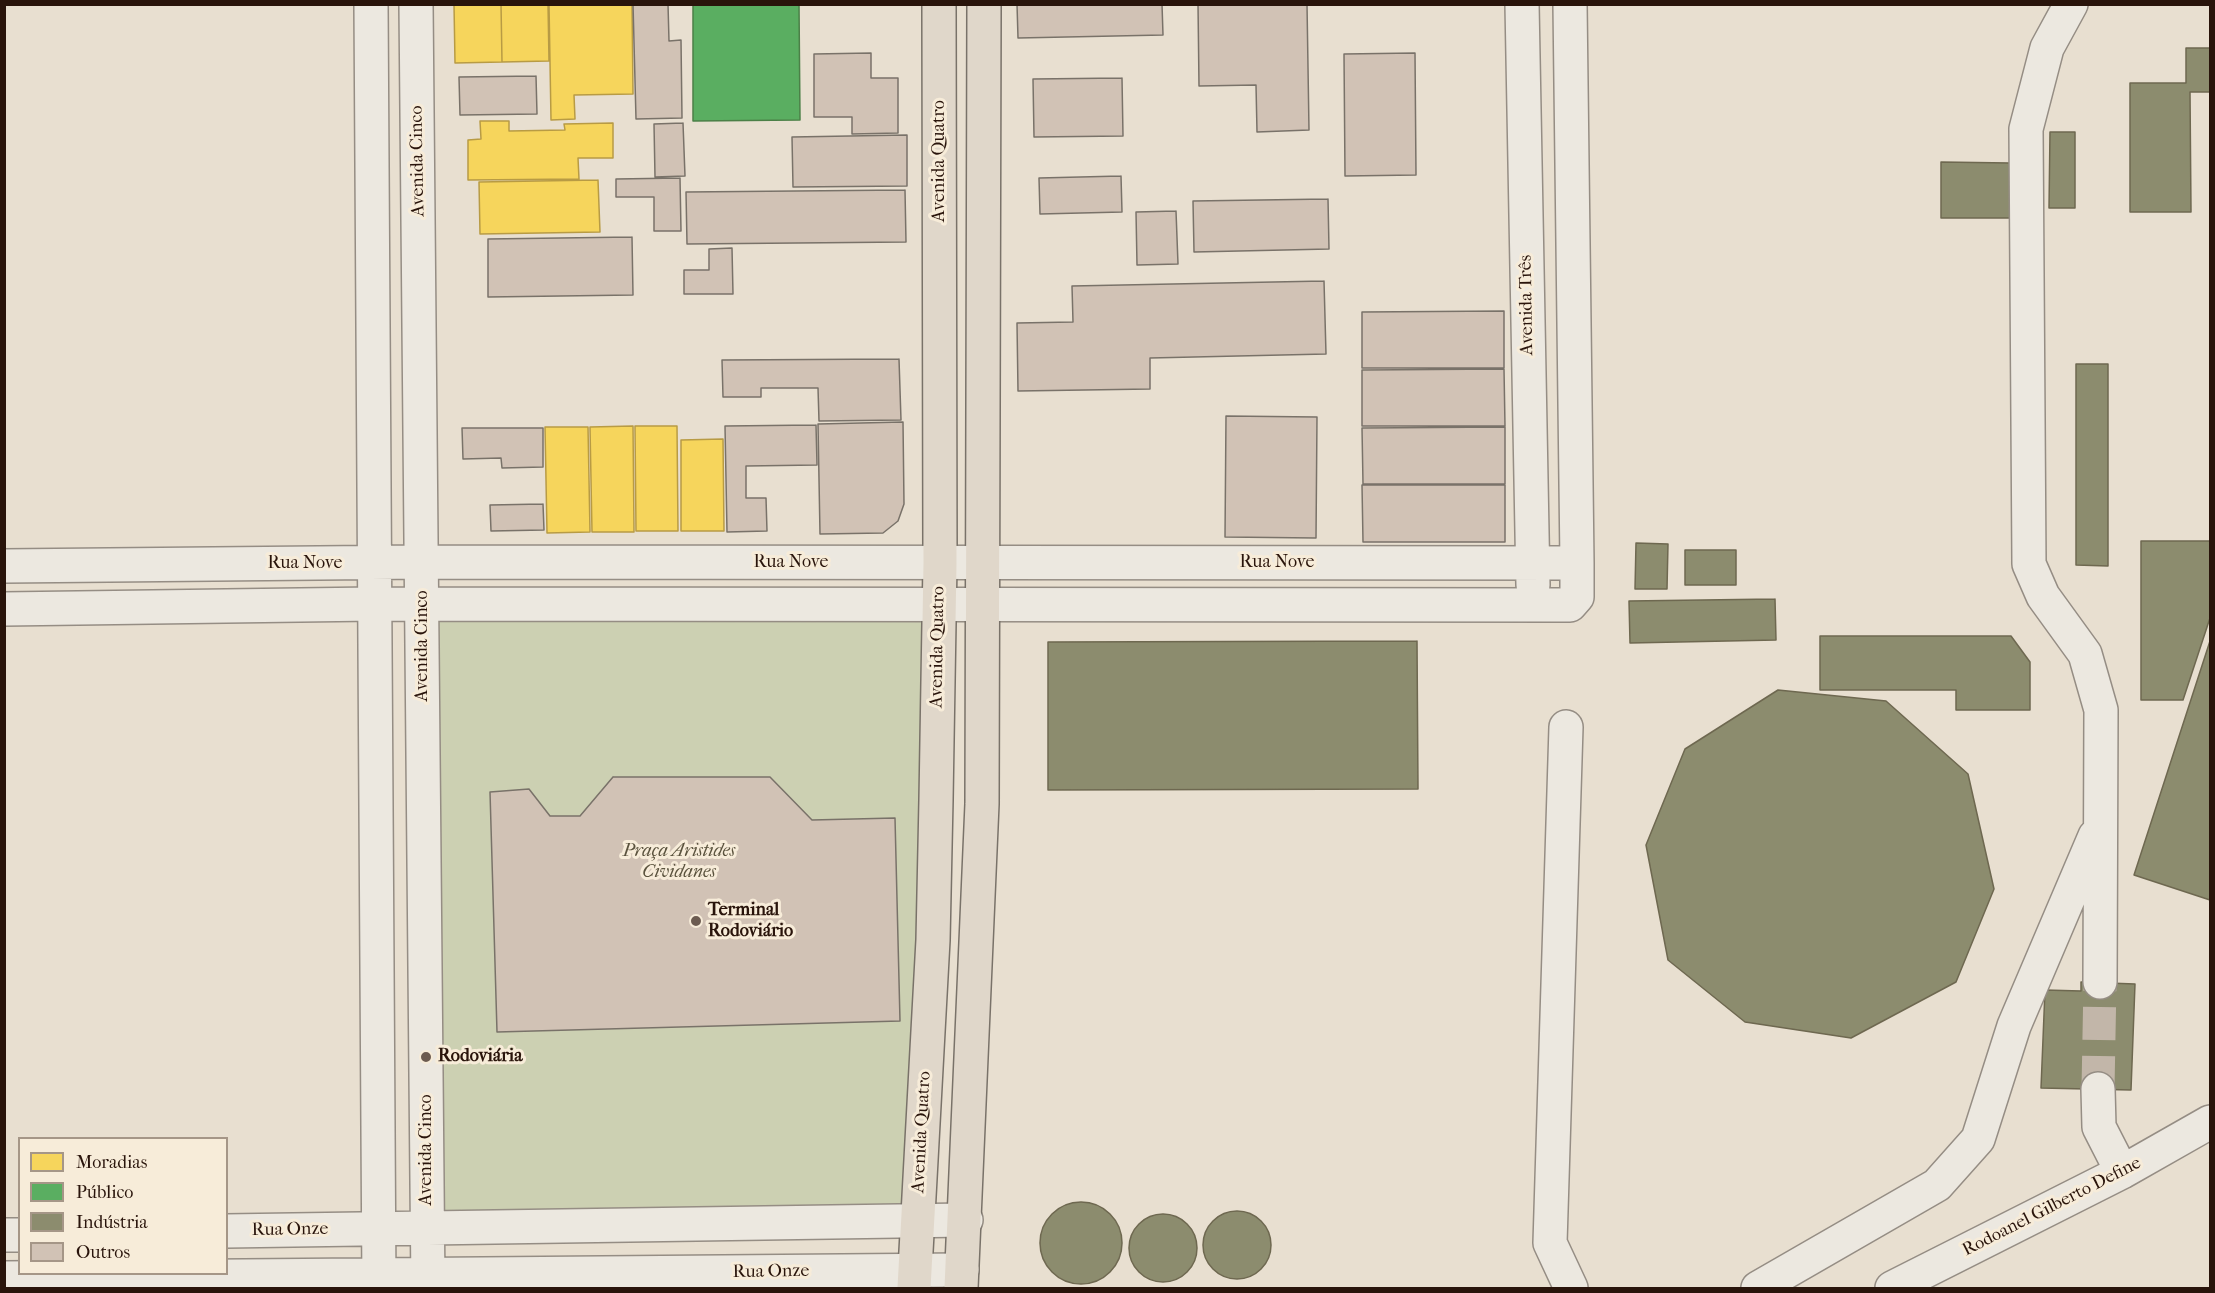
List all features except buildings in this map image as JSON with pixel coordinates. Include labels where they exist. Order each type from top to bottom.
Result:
[{"type":"main road","name":"Avenida Quatro","points":[[914,1280],[933,940],[940,563],[939,4]]},
{"type":"main road","points":[[962,1279],[982,804],[984,4]]},
{"type":"main road","points":[[940,111],[983,111]]},
{"type":"main road","points":[[940,250],[983,249]]},
{"type":"street","points":[[371,4],[379,1282]]},
{"type":"street","name":"Avenida Cinco","points":[[416,4],[428,1282]]},
{"type":"street","name":"Avenida Três","points":[[1522,4],[1533,606]]},
{"type":"street","points":[[4,609],[374,604],[1570,605],[1575,602],[1577,564],[1570,4]]},
{"type":"street","points":[[2071,4],[2047,48],[2026,129],[2029,564],[2043,596],[2085,654],[2101,710],[2100,982]]},
{"type":"street","points":[[372,179],[418,180]]},
{"type":"street","name":"Rua Nove","points":[[4,566],[423,562],[1577,564]]},
{"type":"street","points":[[1566,727],[1550,1243],[1571,1288]]},
{"type":"street","points":[[1758,1288],[1937,1185],[1978,1139],[2014,1026],[2100,823]]},
{"type":"street","points":[[2098,1089],[2099,1127],[2122,1172]]},
{"type":"street","name":"Rodoanel Gilberto Define","points":[[1892,1288],[2122,1172],[2211,1122]]},
{"type":"street","name":"Rua Onze","points":[[228,1232],[966,1220]]},
{"type":"street","name":"Rua Onze","points":[[4,1278],[379,1282],[962,1279]]},
{"type":"green space","name":"Praça Aristides Cividanes","points":[[423,604],[939,605],[917,1221],[428,1230]]},
{"type":"tunnel","points":[[2098,1089],[2100,982]]},
{"type":"place","name":"Terminal Rodoviário","points":[[696,921]]},
{"type":"place","name":"Rodoviária","points":[[426,1057]]}]
